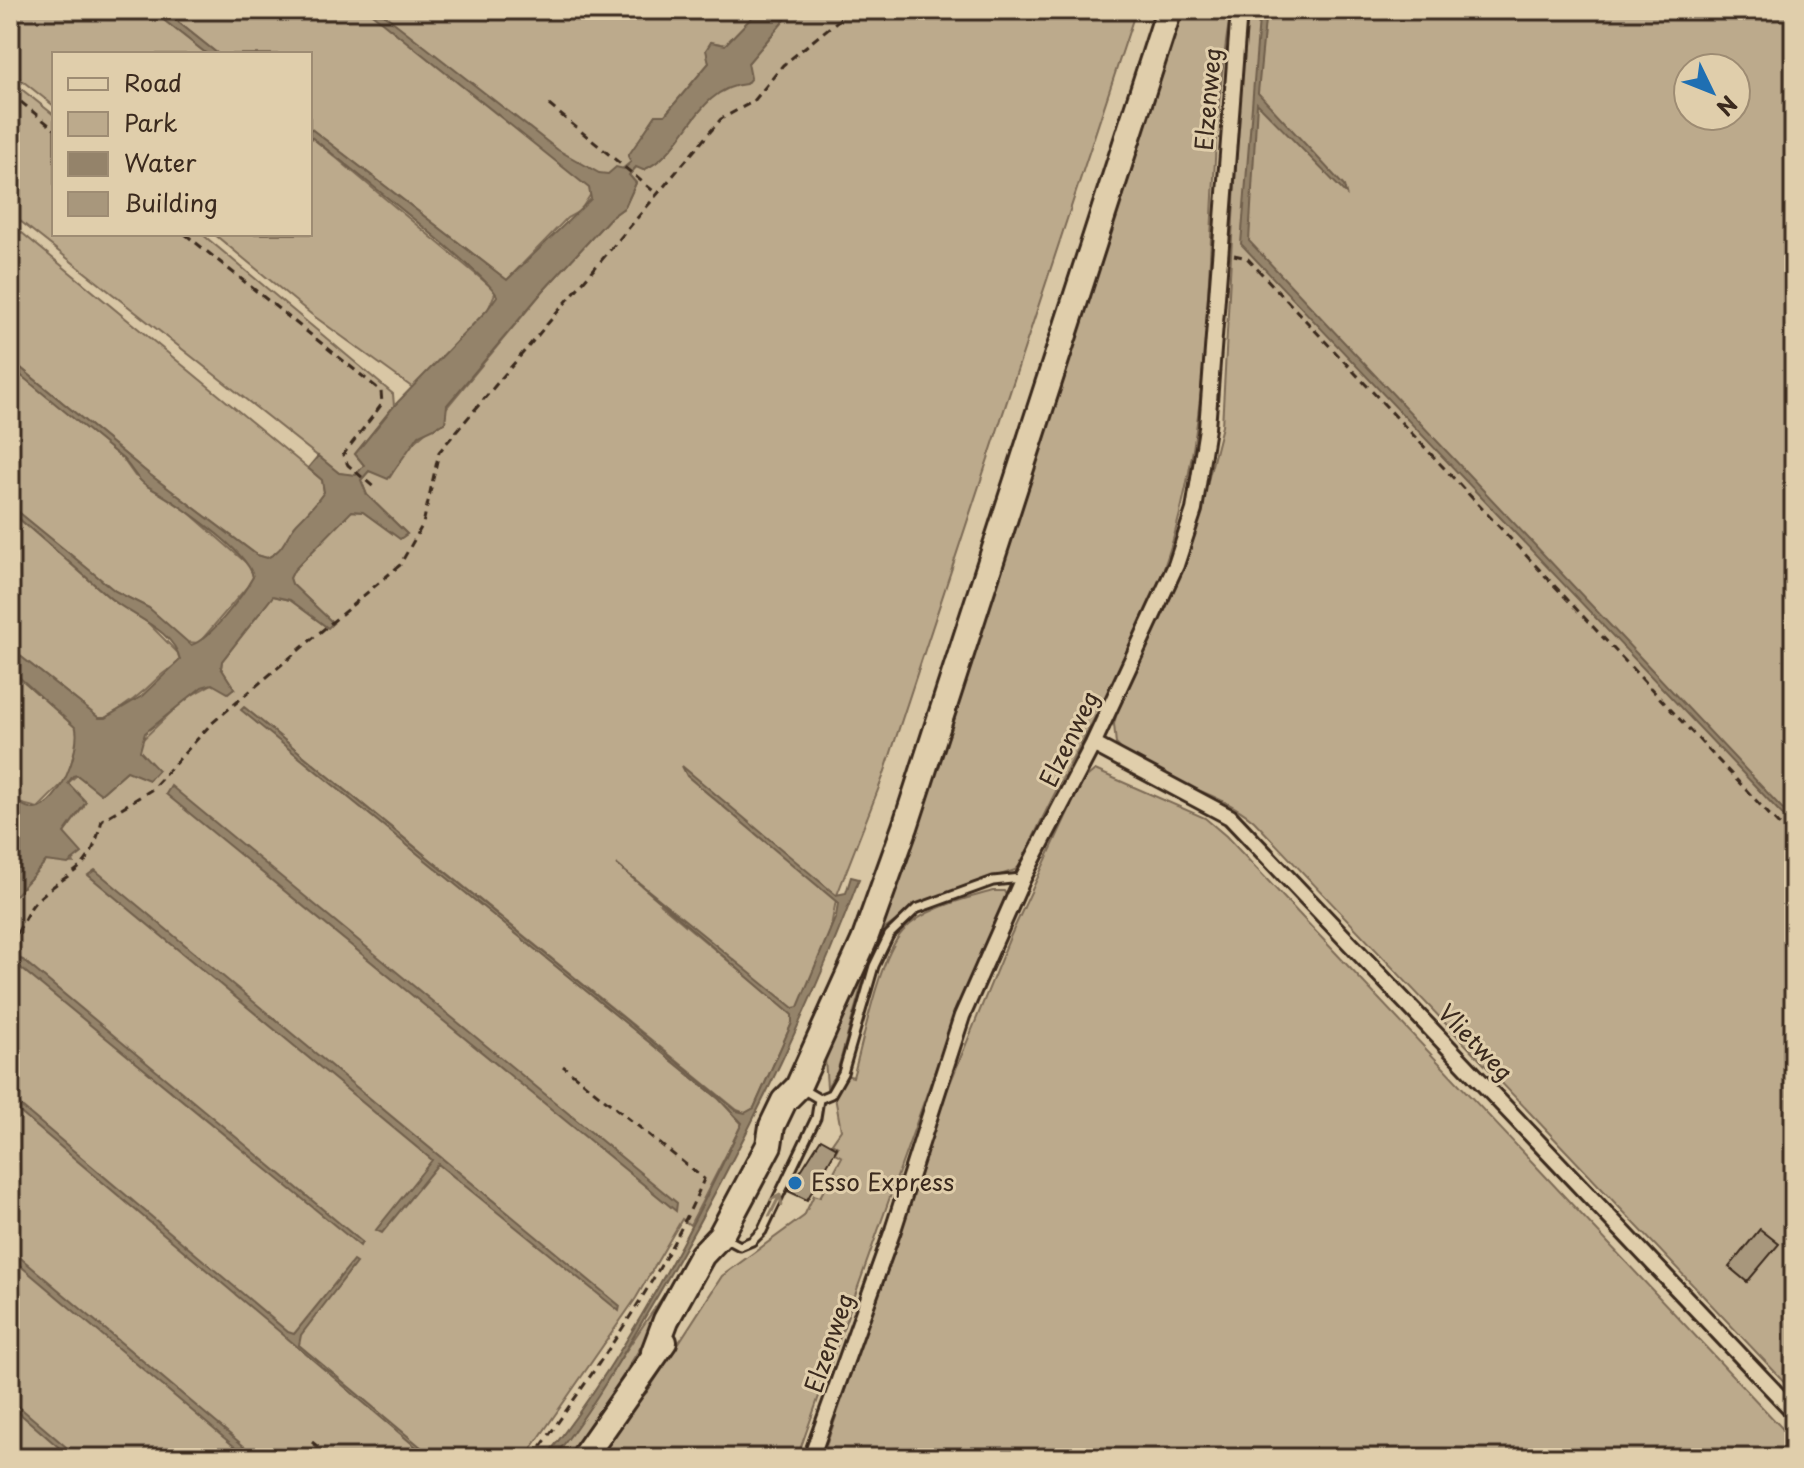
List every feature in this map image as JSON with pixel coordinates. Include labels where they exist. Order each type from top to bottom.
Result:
[{"type":"main road","points":[[583,1458],[654,1352],[674,1332],[715,1265],[721,1235],[769,1145],[785,1132],[797,1105],[809,1093],[905,827],[1169,10]]},
{"type":"street","name":"Elzenweg","points":[[811,1458],[888,1244],[962,1016],[1023,878],[1093,744],[1176,565],[1194,510],[1207,428],[1239,10]]},
{"type":"street","name":"Vlietweg","points":[[1093,744],[1230,817],[1794,1412]]},
{"type":"lane","points":[[721,1235],[740,1246],[752,1241],[762,1231],[816,1118],[809,1093],[831,1094],[843,1073],[874,966],[889,935],[916,909],[993,881],[1023,878]]},
{"type":"path","points":[[11,943],[36,901],[74,876],[93,854],[102,820],[151,790],[211,724],[400,565],[423,524],[439,452],[721,119],[754,101],[783,65],[851,10]]},
{"type":"path","points":[[10,93],[52,127]]},
{"type":"path","points":[[549,105],[658,195]]},
{"type":"path","points":[[187,236],[381,391],[382,404],[343,455],[348,465],[377,490]]},
{"type":"path","points":[[1219,253],[1247,258],[1794,841]]},
{"type":"path","points":[[533,1458],[628,1321],[692,1207],[704,1179],[563,1066]]},
{"type":"path","points":[[312,1442],[332,1458]]},
{"type":"green space","points":[[10,10],[151,10],[204,52],[52,52],[52,104],[10,71]]},
{"type":"green space","points":[[163,10],[759,10],[725,45],[711,42],[709,63],[665,115],[656,115],[629,156],[632,161],[591,194],[580,211],[567,218],[507,280],[312,130],[312,52],[216,52]]},
{"type":"green space","points":[[793,10],[1136,10],[883,777],[837,895],[828,942],[798,1013],[659,903],[793,1015],[754,1108],[745,1113],[737,1110],[245,708],[242,710],[719,1099],[742,1124],[690,1225],[682,1219],[636,1298],[525,1458],[10,1458],[10,901],[46,861],[74,863],[64,833],[84,806],[68,783],[77,775],[101,794],[127,771],[147,761],[140,751],[140,742],[186,698],[212,684],[234,689],[221,668],[222,661],[273,596],[290,600],[327,627],[333,623],[292,584],[290,578],[294,570],[351,511],[363,512],[400,538],[407,534],[367,495],[361,480],[369,471],[390,477],[408,447],[429,429],[543,291],[610,218],[625,207],[636,183],[629,175],[637,166],[643,170],[654,164],[671,149],[708,101],[748,71],[748,63]]},
{"type":"green space","points":[[1183,10],[1231,10],[1216,140],[1200,401],[1176,529],[1162,573],[1126,658],[1021,865],[1015,870],[929,901],[879,933]]},
{"type":"green space","points":[[1250,10],[1794,10],[1794,1392],[1254,821],[1221,800],[1144,766],[1116,744],[1114,724],[1117,712],[1192,543],[1222,426],[1242,50]]},
{"type":"green space","points":[[10,80],[52,113],[52,236],[204,236],[393,394],[394,406],[355,454],[364,465],[356,476],[339,473],[10,213]]},
{"type":"green space","points":[[312,138],[496,291],[488,310],[413,388],[311,314],[216,236],[312,236]]},
{"type":"green space","points":[[10,223],[322,480],[324,492],[278,554],[267,558],[257,555],[149,474],[10,359]]},
{"type":"green space","points":[[10,366],[123,459],[135,476],[171,497],[251,567],[253,577],[247,587],[199,643],[186,642],[149,608],[115,591],[10,505]]},
{"type":"green space","points":[[10,511],[111,599],[147,622],[178,653],[180,660],[175,665],[105,718],[99,718],[10,648]]},
{"type":"green space","points":[[10,669],[76,728],[78,739],[67,779],[38,808],[10,801]]},
{"type":"green space","points":[[1095,770],[1205,818],[1226,836],[1794,1441],[1794,1458],[822,1458],[944,1098],[1010,937],[1083,780]]},
{"type":"green space","points":[[993,891],[1004,891],[1007,897],[952,1023],[797,1458],[592,1458],[617,1422],[647,1392],[722,1276],[804,1216],[814,1195],[820,1197],[842,1157],[835,1153],[838,1147],[832,1143],[841,1130],[835,1097],[846,1075],[853,1077],[879,979],[903,931],[933,910]]},
{"type":"green space","points":[[866,970],[837,1072],[827,1087],[825,1059]]},
{"type":"green space","points":[[670,1286],[676,1290],[598,1416],[567,1458],[553,1458]]},
{"type":"water","points":[[151,10],[163,10],[216,52],[204,52]]},
{"type":"water","points":[[367,10],[378,10],[558,150],[599,173],[608,174],[616,167],[624,169],[631,162],[628,156],[656,115],[665,115],[709,63],[706,50],[711,42],[725,45],[759,10],[793,10],[748,63],[751,78],[746,84],[728,88],[714,97],[670,150],[643,170],[636,167],[629,175],[636,183],[625,207],[610,218],[543,291],[447,405],[445,423],[419,435],[388,479],[369,471],[361,480],[367,495],[407,534],[400,539],[363,512],[352,511],[294,570],[290,578],[292,584],[333,623],[328,628],[290,600],[273,596],[222,661],[221,668],[234,688],[228,693],[212,684],[202,687],[145,733],[140,751],[158,770],[149,780],[127,771],[101,794],[77,775],[73,776],[68,783],[86,802],[64,833],[82,853],[68,864],[46,861],[10,901],[10,851],[18,834],[11,812],[12,799],[35,809],[53,797],[72,762],[76,728],[10,669],[10,648],[99,718],[105,718],[142,696],[180,660],[176,649],[161,632],[110,598],[10,511],[10,505],[115,591],[149,608],[191,645],[216,626],[253,577],[248,566],[224,540],[143,483],[123,459],[13,369],[10,359],[149,474],[257,555],[267,558],[281,547],[324,492],[322,480],[308,468],[318,456],[339,473],[356,475],[364,465],[355,454],[394,406],[497,296],[469,266],[312,138],[312,130],[507,280],[591,199],[589,188]]},
{"type":"water","points":[[1259,19],[1265,20],[1258,93],[1344,186],[1346,194],[1257,103],[1249,241],[1794,821],[1794,827],[1241,244]]},
{"type":"water","points":[[244,707],[737,1111],[745,1113],[754,1108],[792,1023],[792,1015],[616,864],[793,1008],[798,1007],[836,916],[838,903],[687,776],[682,766],[836,895],[846,893],[851,877],[859,879],[792,1039],[714,1194],[608,1378],[553,1458],[545,1458],[628,1339],[677,1254],[742,1123],[719,1099],[241,710]]},
{"type":"water","points":[[171,786],[677,1203],[676,1211],[166,794]]},
{"type":"water","points":[[95,870],[620,1306],[619,1311],[438,1164],[382,1233],[376,1230],[432,1160],[88,875]]},
{"type":"water","points":[[14,957],[23,960],[362,1242],[360,1246],[22,969]]},
{"type":"water","points":[[10,1097],[288,1332],[294,1334],[353,1261],[356,1263],[301,1335],[299,1345],[434,1458],[429,1458],[10,1104]]},
{"type":"water","points":[[10,1249],[258,1458],[248,1458],[10,1257]]},
{"type":"water","points":[[10,1399],[79,1458],[71,1458],[10,1405]]},
{"type":"building","points":[[821,1139],[837,1148],[807,1200],[788,1191]]},
{"type":"building","points":[[1760,1229],[1779,1244],[1747,1282],[1729,1267]]},
{"type":"place","name":"Esso Express","points":[[795,1183]]}]
